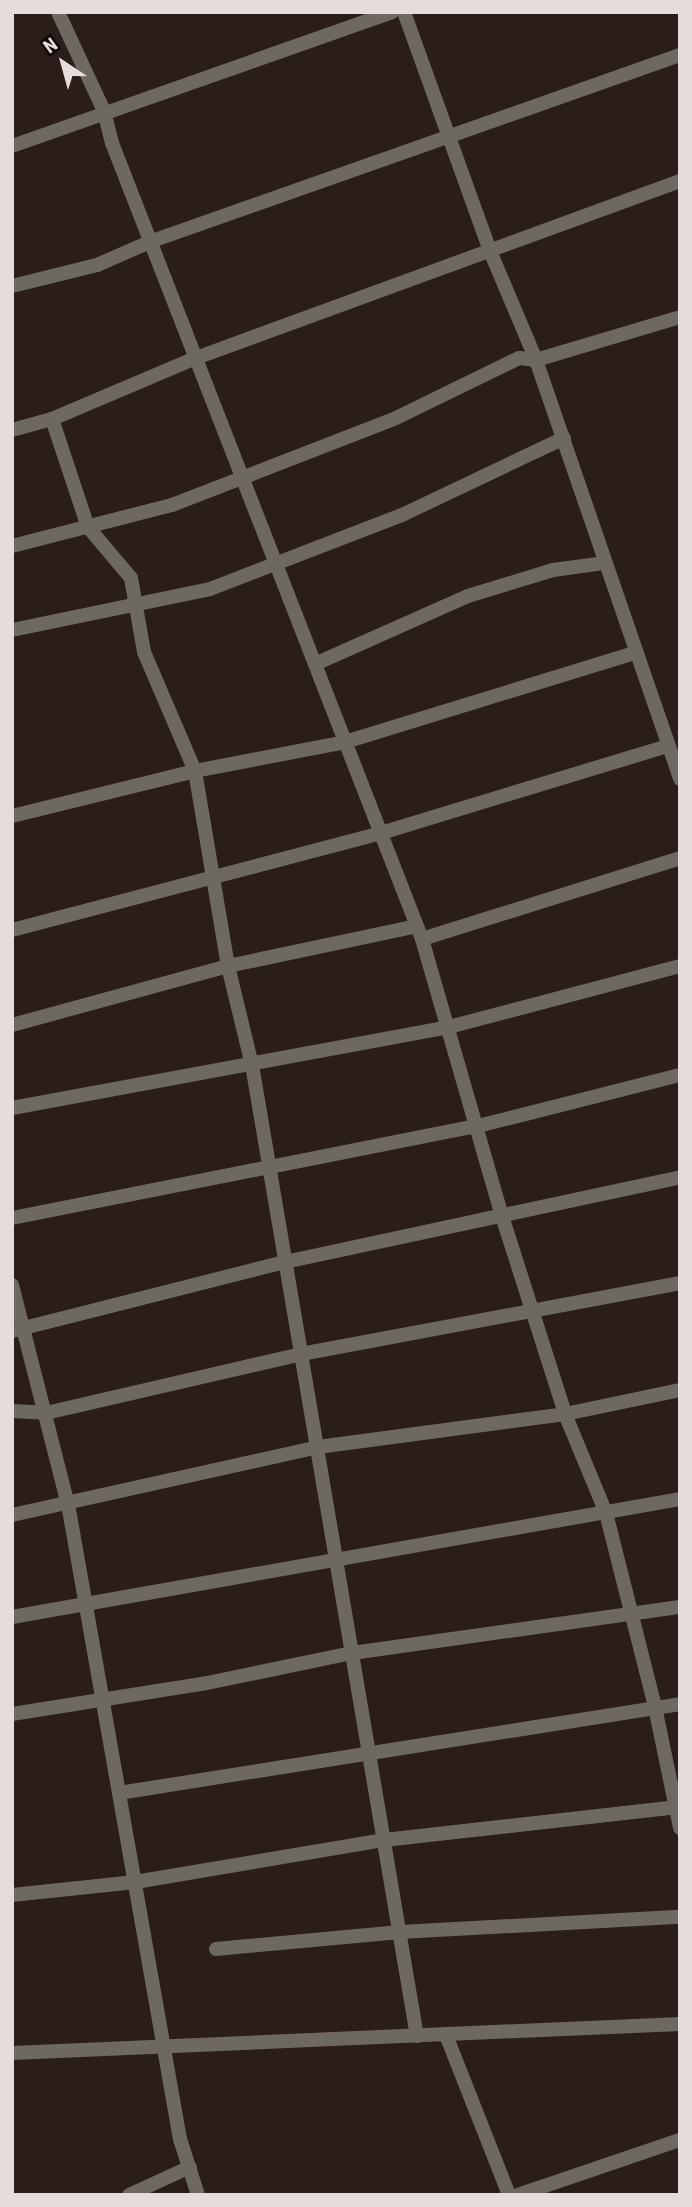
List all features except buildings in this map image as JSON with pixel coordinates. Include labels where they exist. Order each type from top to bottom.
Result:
[{"type":"street","points":[[58,12],[104,111],[151,242],[420,933],[502,1216],[565,1414],[606,1513],[655,1707],[678,1807],[680,1828]]},
{"type":"street","points":[[12,146],[104,111],[392,12]]},
{"type":"street","points":[[404,12],[490,251],[536,359],[634,653],[679,774]]},
{"type":"street","points":[[12,286],[97,265],[151,242],[449,139],[680,55]]},
{"type":"street","points":[[12,430],[52,419],[196,358],[680,181]]},
{"type":"street","points":[[12,546],[172,505],[396,418],[519,358],[536,359],[680,317]]},
{"type":"street","points":[[52,419],[88,527],[131,578],[144,652],[195,771],[216,874],[228,966],[252,1065],[417,2036]]},
{"type":"street","points":[[12,630],[210,589],[404,514],[564,438]]},
{"type":"street","points":[[315,664],[468,596],[553,570],[604,563]]},
{"type":"street","points":[[12,816],[195,771],[345,742],[634,653]]},
{"type":"street","points":[[12,930],[216,874],[381,833],[667,746]]},
{"type":"street","points":[[12,1025],[228,966],[420,933],[680,858]]},
{"type":"street","points":[[12,1108],[449,1027],[680,965]]},
{"type":"street","points":[[12,1218],[478,1126],[680,1075]]},
{"type":"street","points":[[18,1330],[285,1262],[680,1177]]},
{"type":"street","points":[[12,1411],[46,1413],[301,1354],[680,1283]]},
{"type":"street","points":[[12,1285],[18,1330],[46,1413],[68,1504],[180,2139],[198,2195]]},
{"type":"street","points":[[12,1515],[317,1447],[565,1414],[680,1390]]},
{"type":"street","points":[[12,1617],[680,1499]]},
{"type":"street","points":[[12,1714],[352,1653],[632,1616],[680,1606]]},
{"type":"street","points":[[119,1793],[369,1750],[680,1704]]},
{"type":"street","points":[[12,1895],[135,1882],[384,1840],[678,1807]]},
{"type":"street","points":[[216,1949],[400,1932],[680,1917]]},
{"type":"street","points":[[12,2053],[164,2044],[680,2024]]},
{"type":"street","points":[[446,2035],[509,2195]]},
{"type":"street","points":[[518,2195],[680,2140]]},
{"type":"street","points":[[129,2195],[191,2167]]}]
